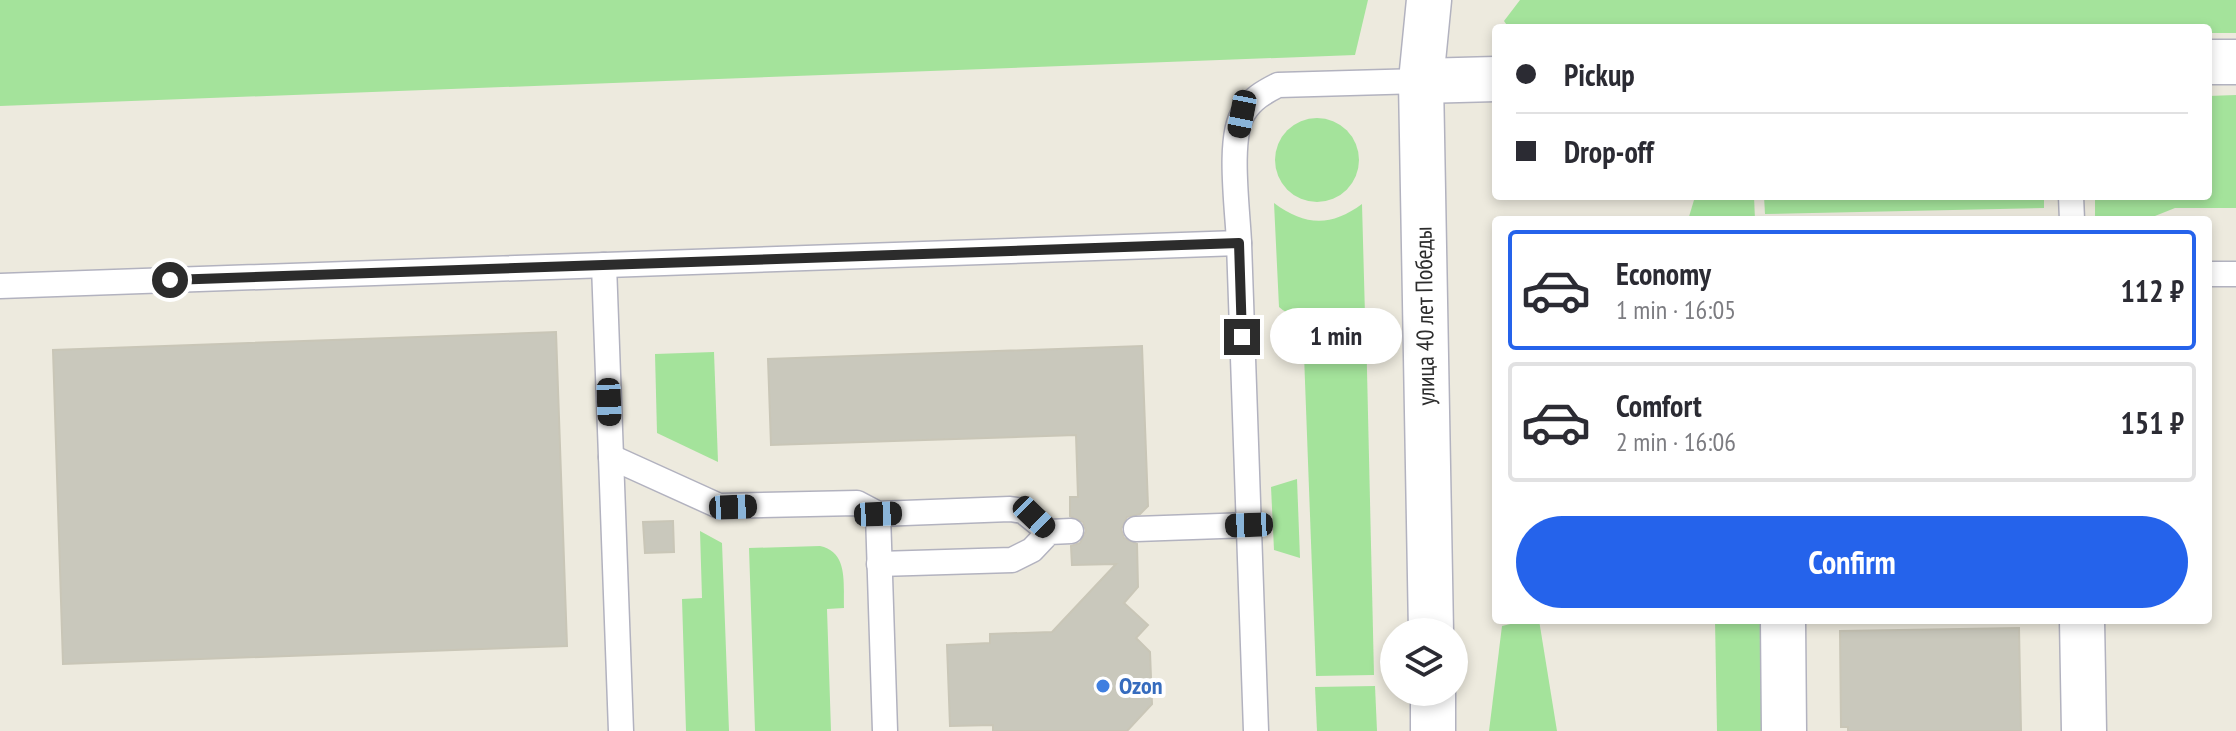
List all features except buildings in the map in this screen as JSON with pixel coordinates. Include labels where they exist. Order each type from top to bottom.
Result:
[{"type":"street","name":"улица 40 лет Победы","points":[[1429,0],[1421,81],[1431,618]]},
{"type":"street","points":[[2212,62],[2236,62]]},
{"type":"street","points":[[1421,81],[1492,79]]},
{"type":"street","points":[[1783,624],[1784,731]]},
{"type":"street","points":[[2082,624],[2084,731]]},
{"type":"street","points":[[1433,706],[1433,731]]},
{"type":"lane","points":[[1256,731],[1236,144],[1242,114],[1261,93],[1278,85],[1421,81]]},
{"type":"lane","points":[[0,286],[1239,243]]},
{"type":"lane","points":[[604,265],[621,731]]},
{"type":"lane","points":[[2212,274],[2236,274]]},
{"type":"lane","points":[[611,457],[719,506],[857,503],[878,514],[1010,509],[1023,511],[1060,531],[1012,560],[879,564]]},
{"type":"lane","points":[[878,514],[885,731]]},
{"type":"lane","points":[[1136,529],[1249,525]]},
{"type":"green space","points":[[0,0],[1368,0],[1355,55],[0,106]]},
{"type":"green space","points":[[1520,0],[2236,0],[2236,33],[2212,33],[2212,24],[1506,24],[1504,21]]},
{"type":"green space","points":[[2236,95],[2236,208],[2175,208],[2155,216],[2095,216],[2095,200],[2212,200],[2212,96]]},
{"type":"green space","points":[[1317,118],[1333,121],[1347,130],[1356,144],[1359,160],[1356,176],[1347,190],[1333,199],[1317,202],[1301,199],[1287,190],[1278,176],[1275,160],[1278,144],[1287,130],[1301,121]]},
{"type":"green space","points":[[1694,200],[1754,200],[1755,216],[1689,216]]},
{"type":"green space","points":[[1764,200],[2044,200],[2044,208],[1765,214]]},
{"type":"green space","points":[[1274,203],[1296,216],[1318,221],[1340,217],[1362,204],[1365,315],[1308,318],[1287,313],[1279,307]]},
{"type":"green space","points":[[1366,327],[1374,675],[1316,676],[1303,328]]},
{"type":"green space","points":[[714,352],[718,462],[657,433],[655,354]]},
{"type":"green space","points":[[1297,479],[1300,558],[1274,550],[1271,487]]},
{"type":"green space","points":[[700,531],[722,543],[729,731],[686,731],[682,599],[702,598]]},
{"type":"green space","points":[[820,546],[836,555],[844,580],[844,608],[827,609],[831,731],[755,731],[749,548]]},
{"type":"green space","points":[[1540,624],[1557,731],[1489,731],[1502,626]]},
{"type":"green space","points":[[1715,624],[1762,624],[1764,731],[1717,731]]},
{"type":"green space","points":[[1375,686],[1377,731],[1317,731],[1315,687]]},
{"type":"place","name":"Ozon","points":[[1103,686]]},
{"type":"route","points":[[170,280],[1239,243],[1242,337]]}]
